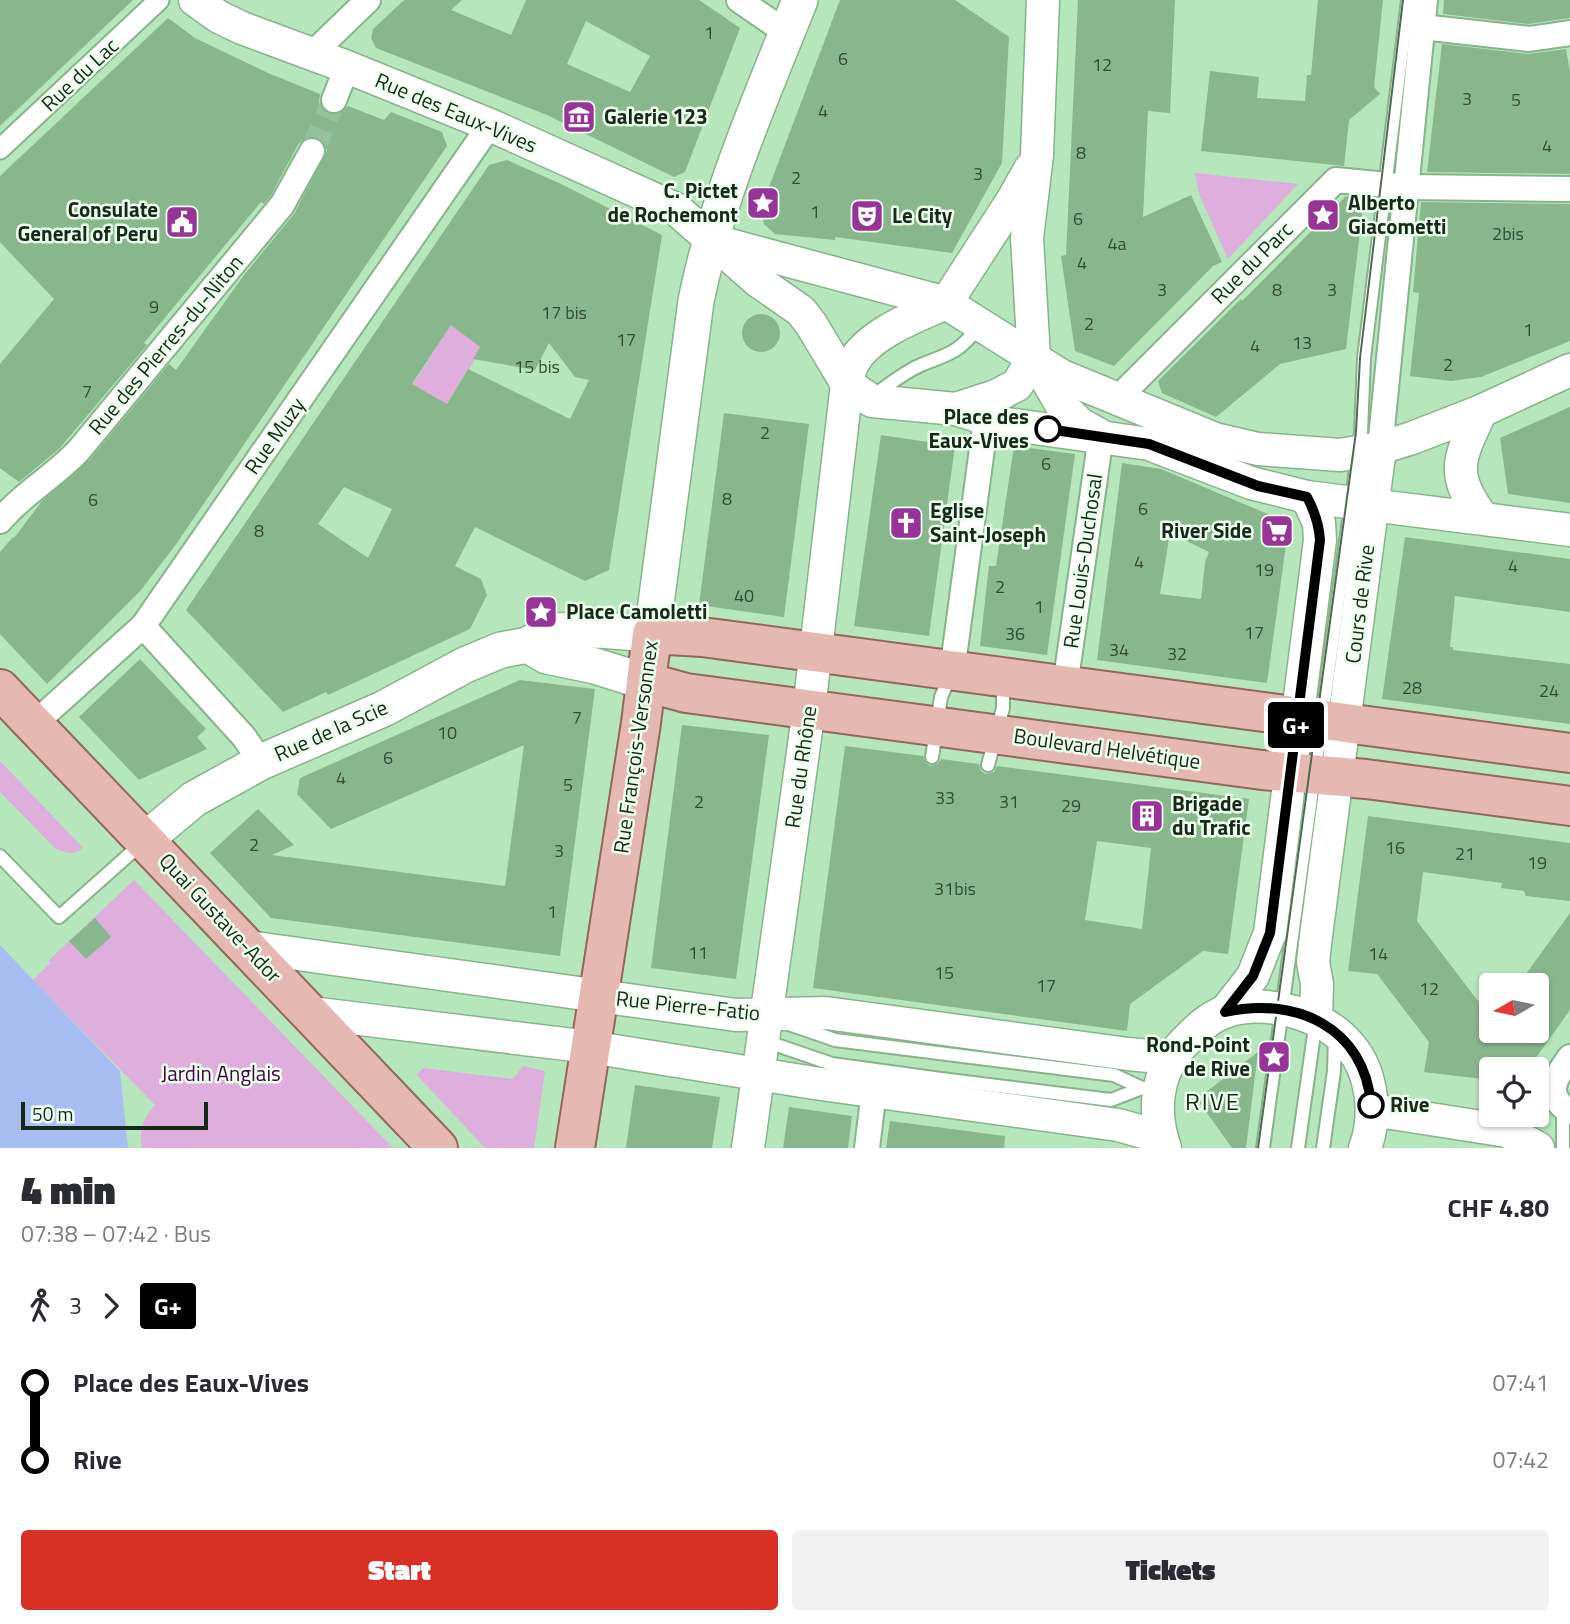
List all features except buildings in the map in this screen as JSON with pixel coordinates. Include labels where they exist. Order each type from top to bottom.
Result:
[{"type":"main road","name":"Rue François-Versonnex","points":[[575,1148],[646,682],[696,301],[710,239],[724,196],[800,0]]},
{"type":"main road","points":[[646,682],[595,666],[547,656],[528,645],[550,631],[599,630],[702,637],[1570,753]]},
{"type":"main road","name":"Rue de la Scie","points":[[146,839],[194,799],[261,762],[383,709],[465,665],[502,650],[528,645]]},
{"type":"main road","name":"Boulevard Helvétique","points":[[646,682],[685,693],[808,709],[934,742],[1313,774],[1570,806]]},
{"type":"main road","name":"Quai Gustave-Ador","points":[[0,689],[438,1148]]},
{"type":"street","name":"Rue du Lac","points":[[0,149],[159,0]]},
{"type":"street","name":"Rue des Eaux-Vives","points":[[195,0],[219,17],[242,28],[491,125],[676,209],[710,239]]},
{"type":"street","points":[[311,55],[368,0]]},
{"type":"street","points":[[738,0],[787,33]]},
{"type":"street","name":"Cours de Rive","points":[[1225,1012],[1253,976],[1270,933],[1313,774],[1362,503],[1397,186],[1412,119],[1426,0]]},
{"type":"street","points":[[1037,4],[1037,155],[1027,238],[1034,357],[1062,406],[1080,424],[1101,436]]},
{"type":"street","points":[[1422,27],[1529,38],[1570,33]]},
{"type":"street","points":[[334,100],[347,67]]},
{"type":"street","name":"Rue Muzy","points":[[34,724],[143,626],[491,125]]},
{"type":"street","name":"Rue des Pierres-du-Niton","points":[[0,521],[66,465],[79,450],[282,205],[312,151]]},
{"type":"street","points":[[858,405],[852,364],[860,353],[879,337],[901,323],[946,303],[1012,201],[1037,155]]},
{"type":"street","name":"Rue du Parc","points":[[1118,398],[1336,180],[1397,186]]},
{"type":"street","points":[[1397,186],[1570,189]]},
{"type":"street","points":[[710,239],[768,257],[946,303],[1062,376],[1235,445],[1324,456],[1369,450],[1412,438],[1481,411],[1570,370]]},
{"type":"street","points":[[710,239],[758,281],[801,311],[858,405]]},
{"type":"street","points":[[956,409],[996,396],[1017,385],[1034,357]]},
{"type":"street","points":[[858,405],[956,409],[986,419],[1149,444],[1242,480],[1307,497],[1570,530]]},
{"type":"street","name":"Rue du Rhône","points":[[748,1148],[815,653],[858,405]]},
{"type":"street","points":[[1481,411],[1460,464],[1464,490],[1483,518]]},
{"type":"street","points":[[952,672],[986,419]]},
{"type":"street","name":"Rue Louis-Duchosal","points":[[1065,686],[1101,436]]},
{"type":"street","name":"Cours de Rive","points":[[1307,497],[1319,523],[1320,540],[1321,720],[1313,774],[1313,962],[1326,1026]]},
{"type":"street","points":[[143,626],[244,737],[261,762]]},
{"type":"street","name":"Rue Pierre-Fatio","points":[[248,947],[736,1014],[764,1028],[826,1013],[1171,1058]]},
{"type":"street","points":[[1163,1143],[1157,1114],[1159,1092],[1171,1058],[1190,1037],[1225,1012],[1245,1007],[1282,1010],[1326,1026],[1350,1045],[1367,1080],[1372,1110],[1365,1148]]},
{"type":"street","points":[[311,1013],[590,1047],[1118,1125],[1163,1143]]},
{"type":"street","points":[[1567,1110],[1556,1099],[1553,1089],[1557,1076],[1570,1057]]},
{"type":"street","points":[[867,1148],[874,1091]]},
{"type":"street","points":[[1372,1110],[1507,1131],[1538,1148]]},
{"type":"lane","points":[[1397,186],[1408,0]]},
{"type":"lane","points":[[858,405],[920,366],[953,354],[981,325]]},
{"type":"lane","points":[[934,742],[941,697],[952,672]]},
{"type":"lane","points":[[991,677],[1003,690],[1003,708],[992,749]]},
{"type":"lane","name":"Cours de Rive","points":[[1263,1148],[1313,774]]},
{"type":"lane","points":[[0,856],[59,917],[146,839]]},
{"type":"lane","points":[[1298,1148],[1326,1026]]},
{"type":"lane","points":[[1323,1148],[1334,1071],[1326,1026]]},
{"type":"lane","points":[[764,1028],[835,1040],[1114,1075],[1142,1088],[1111,1100],[832,1065],[764,1028]]},
{"type":"lane","points":[[1563,1148],[1567,1110]]},
{"type":"green space","points":[[1195,173],[1298,184],[1228,259],[1199,194]]},
{"type":"green space","points":[[458,314],[481,347],[469,370],[447,404],[406,395]]},
{"type":"green space","points":[[0,761],[83,848],[69,853],[55,848],[0,792]]},
{"type":"green space","name":"Jardin Anglais","points":[[134,880],[393,1148],[142,1148],[143,1125],[155,1105],[33,980],[50,963],[48,961]]},
{"type":"green space","points":[[523,1066],[545,1071],[534,1148],[485,1148],[417,1075],[423,1068],[513,1079]]},
{"type":"water","points":[[0,945],[120,1071],[128,1148],[0,1148]]},
{"type":"tunnel","points":[[312,151],[334,100]]},
{"type":"tram line","points":[[1258,1148],[1356,432],[1360,358],[1403,0]]},
{"type":"bus line","name":"G+","points":[[1048,429],[1149,444],[1258,486],[1307,497],[1313,508],[1319,523],[1320,540],[1270,933],[1253,976],[1225,1012],[1245,1007],[1274,1008],[1316,1020],[1335,1032],[1350,1045],[1360,1062],[1367,1080],[1371,1105]]},
{"type":"place","name":"Galerie 123","points":[[579,117]]},
{"type":"place","name":"C. Pictet de Rochemont","points":[[763,203]]},
{"type":"place","name":"Alberto Giacometti","points":[[1323,215]]},
{"type":"place","name":"Le City","points":[[867,216]]},
{"type":"place","name":"Consulate General of Peru","points":[[182,222]]},
{"type":"place","name":"Place des Eaux-Vives","points":[[1048,429]]},
{"type":"place","name":"Eglise Saint-Joseph","points":[[906,523]]},
{"type":"place","name":"River Side","points":[[1277,531]]},
{"type":"place","name":"Place Camoletti","points":[[541,612]]},
{"type":"place","name":"Brigade du Trafic","points":[[1147,816]]},
{"type":"place","name":"Rond-Point de Rive","points":[[1274,1057]]},
{"type":"place","name":"Rive","points":[[1371,1105]]},
{"type":"district","name":"RIVE","points":[[1213,1102]]}]
